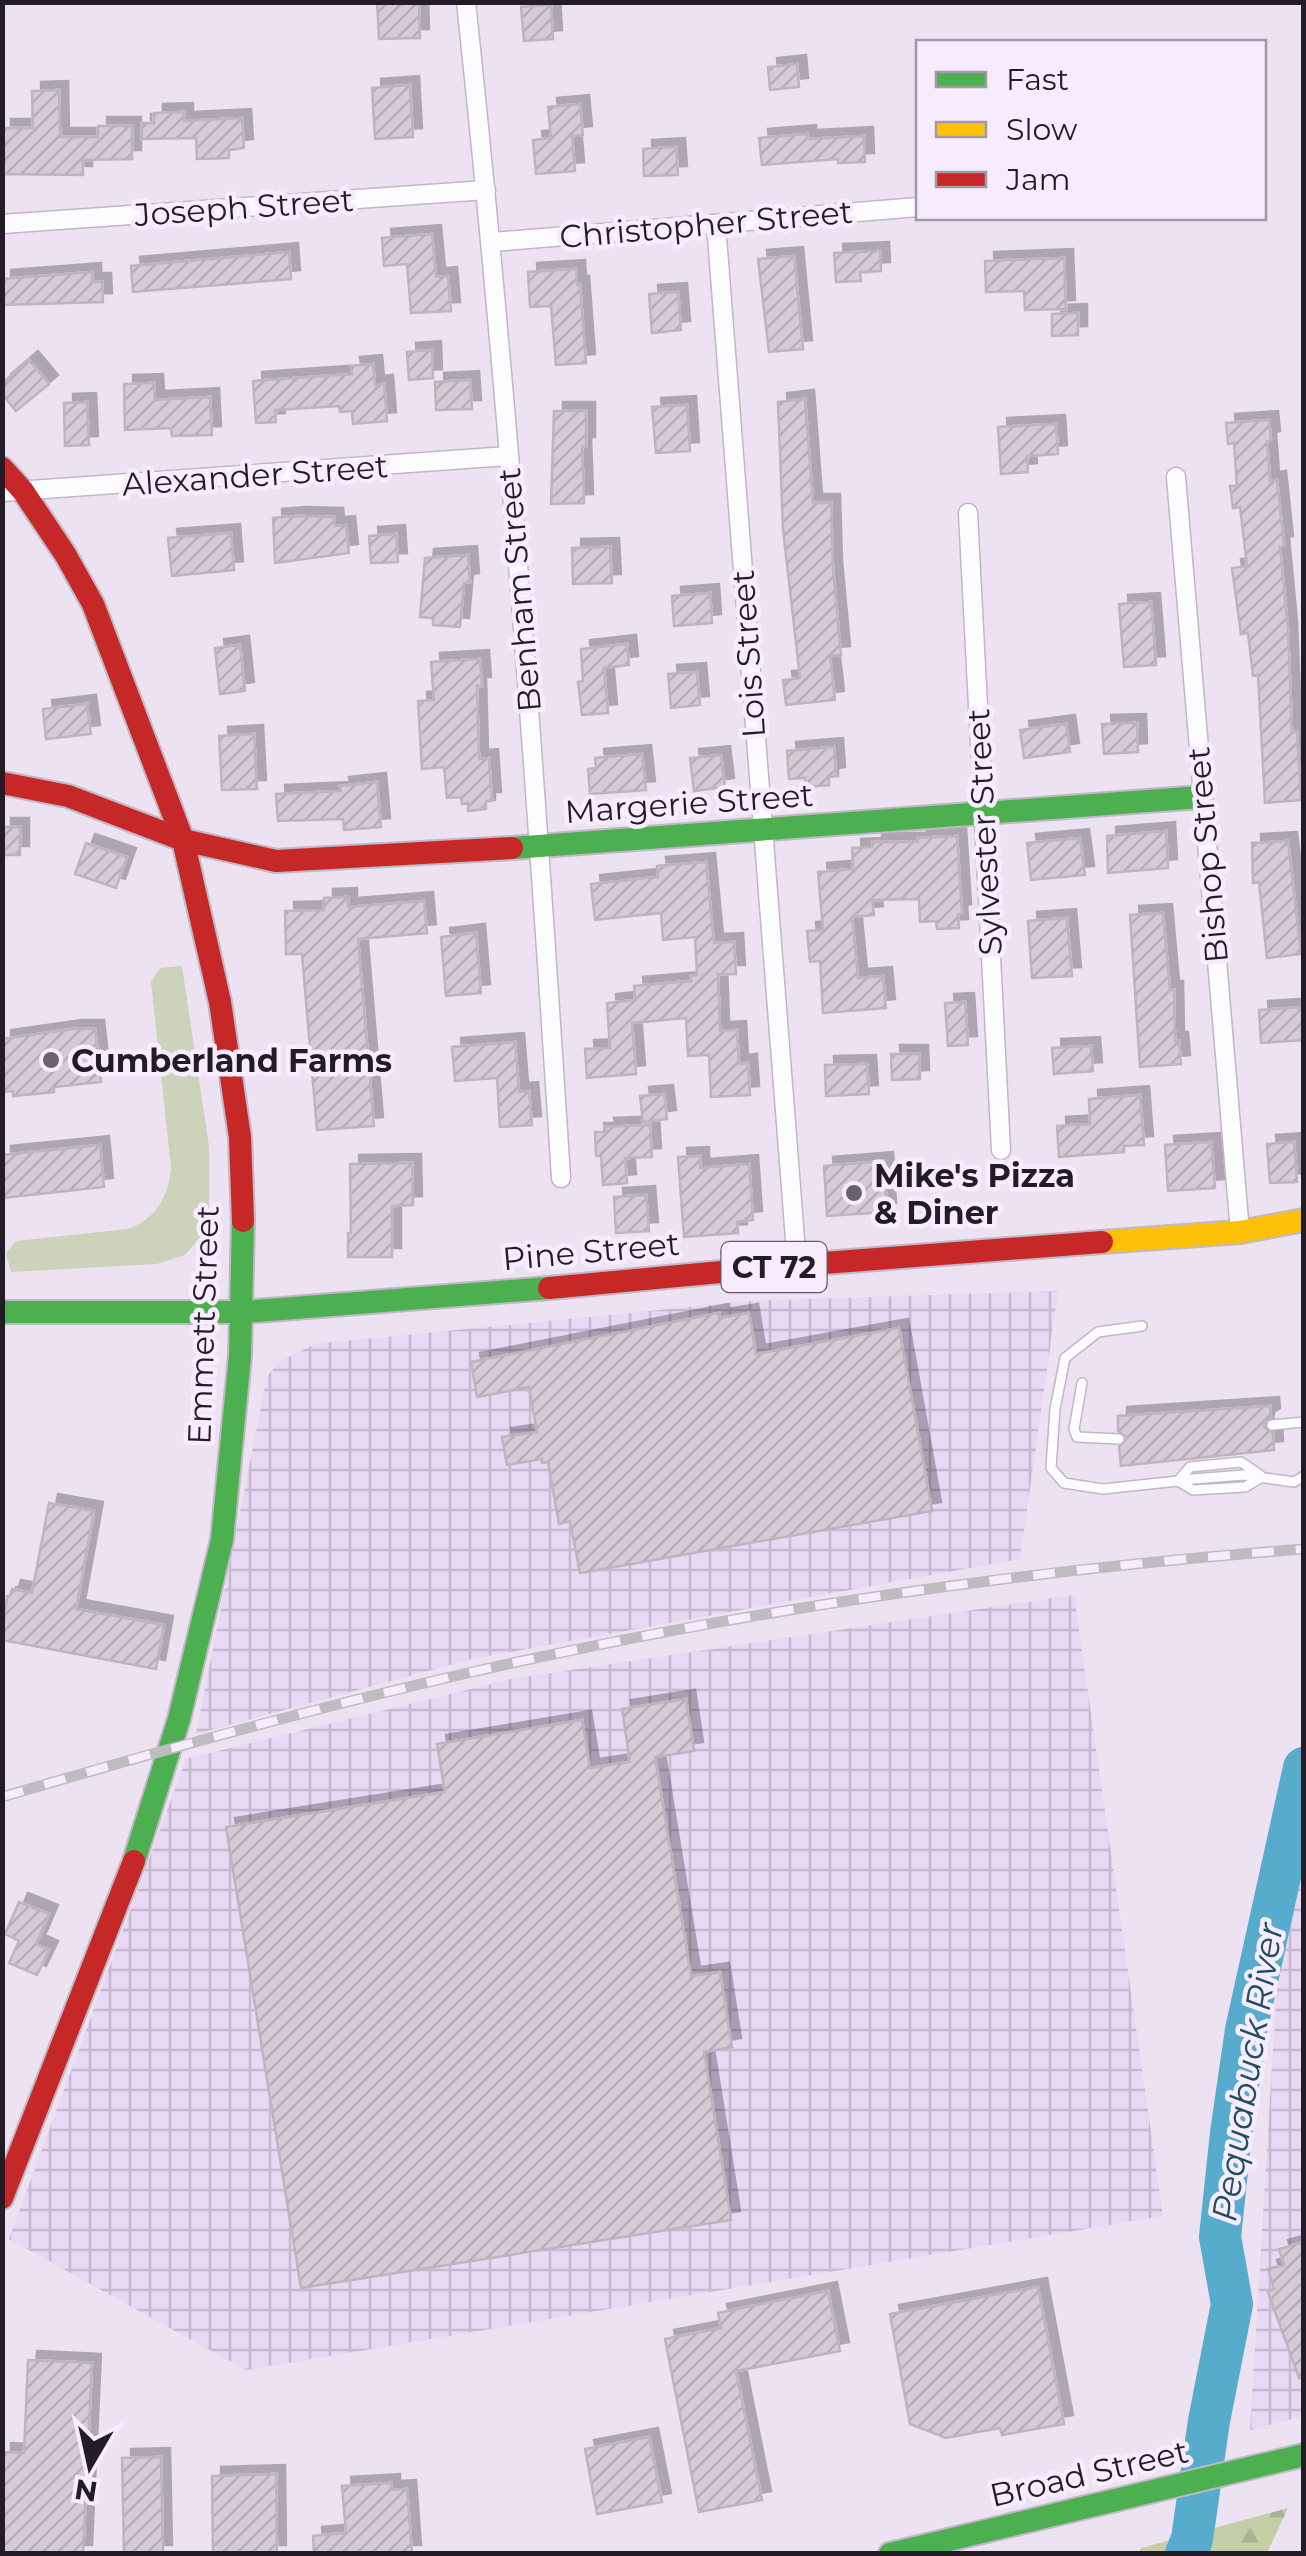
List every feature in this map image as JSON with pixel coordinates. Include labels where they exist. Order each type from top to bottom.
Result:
[{"type":"main road","name":"Emmett Street","points":[[2,468],[13,492],[65,554],[98,616],[183,840],[220,1002],[240,1137],[243,1312],[222,1540],[179,1719],[125,1891],[2,2198]]},
{"type":"main road","name":"Margerie Street","points":[[2,783],[68,796],[183,840],[276,860],[540,847],[1201,797]]},
{"type":"main road","name":"Pine Street","points":[[2,1312],[243,1312],[420,1300],[797,1265],[1240,1232],[1304,1220]]},
{"type":"main road","name":"Broad Street","points":[[890,2554],[1304,2455]]},
{"type":"street","name":"Benham Street","points":[[466,2],[492,242],[540,847],[561,1178]]},
{"type":"street","name":"Joseph Street","points":[[2,224],[486,190]]},
{"type":"street","name":"Christopher Street","points":[[492,242],[916,207]]},
{"type":"street","name":"Lois Street","points":[[716,224],[797,1265]]},
{"type":"street","name":"Alexander Street","points":[[13,492],[508,456]]},
{"type":"street","name":"Bishop Street","points":[[1176,478],[1240,1232]]},
{"type":"street","name":"Sylvester Street","points":[[968,514],[1001,1150]]},
{"type":"lane","points":[[1142,1326],[1098,1332],[1065,1358],[1055,1409],[1051,1468],[1064,1483],[1102,1489],[1178,1480],[1193,1490],[1245,1487],[1262,1477]]},
{"type":"lane","points":[[1082,1383],[1074,1429],[1077,1437],[1119,1439]]},
{"type":"lane","points":[[1272,1424],[1304,1422]]},
{"type":"lane","points":[[1178,1480],[1190,1467],[1241,1462],[1262,1477],[1294,1482],[1304,1476]]},
{"type":"shaded area","points":[[1058,1291],[1020,1559],[472,1659],[196,1734],[267,1377],[279,1362],[315,1344],[750,1301]]},
{"type":"shaded area","points":[[1074,1595],[1163,2216],[246,2370],[9,2239],[186,1759],[511,1679]]},
{"type":"shaded area","points":[[1303,1869],[1303,2416],[1250,2430],[1278,1966]]},
{"type":"green space","points":[[182,966],[209,1146],[209,1211],[202,1235],[185,1255],[157,1264],[11,1272],[6,1253],[16,1241],[127,1229],[146,1220],[159,1206],[171,1167],[151,982],[160,968]]},
{"type":"green space","points":[[1288,2508],[1267,2553],[1139,2553],[1141,2548]]},
{"type":"building","points":[[377,2],[419,4],[420,38],[379,39]]},
{"type":"building","points":[[551,5],[553,39],[524,41],[521,7]]},
{"type":"building","points":[[797,64],[799,87],[770,90],[768,67]]},
{"type":"building","points":[[410,85],[413,137],[375,139],[372,88]]},
{"type":"building","points":[[59,90],[60,137],[98,137],[98,126],[132,126],[132,159],[83,160],[83,175],[2,174],[2,128],[33,128],[32,91]]},
{"type":"building","points":[[580,104],[583,135],[572,136],[575,171],[536,174],[533,140],[551,138],[548,107]]},
{"type":"building","points":[[184,112],[184,121],[242,118],[244,148],[229,150],[229,158],[197,159],[196,138],[142,139],[142,123],[154,123],[154,113]]},
{"type":"building","points":[[807,134],[807,139],[864,136],[865,162],[838,163],[838,159],[762,165],[759,138]]},
{"type":"building","points":[[676,147],[678,175],[644,176],[643,149]]},
{"type":"building","points":[[432,234],[436,277],[448,276],[451,311],[411,313],[407,264],[384,266],[382,238]]},
{"type":"building","points":[[880,251],[881,271],[860,272],[861,281],[836,282],[834,253]]},
{"type":"building","points":[[289,252],[291,279],[133,292],[131,266]]},
{"type":"building","points":[[794,256],[803,349],[769,352],[758,259]]},
{"type":"building","points":[[1064,258],[1066,309],[1025,310],[1024,291],[986,292],[985,261]]},
{"type":"building","points":[[576,269],[586,363],[556,365],[551,306],[530,307],[528,272]]},
{"type":"building","points":[[92,272],[92,282],[102,282],[103,302],[2,305],[2,279]]},
{"type":"building","points":[[678,292],[681,330],[652,333],[649,294]]},
{"type":"building","points":[[1078,313],[1078,335],[1052,336],[1052,314]]},
{"type":"building","points":[[432,350],[433,378],[409,380],[407,352]]},
{"type":"building","points":[[29,360],[49,384],[16,411],[2,394],[2,383]]},
{"type":"building","points":[[373,364],[375,385],[384,384],[387,421],[353,424],[352,411],[340,412],[339,406],[275,410],[276,422],[256,423],[253,381],[352,374],[351,366]]},
{"type":"building","points":[[470,380],[472,409],[436,410],[435,382]]},
{"type":"building","points":[[154,383],[155,400],[210,397],[212,435],[172,436],[171,428],[125,430],[124,384]]},
{"type":"building","points":[[805,399],[813,503],[831,503],[841,655],[830,656],[835,700],[786,705],[783,680],[800,678],[783,529],[778,402]]},
{"type":"building","points":[[87,402],[89,445],[65,446],[64,403]]},
{"type":"building","points":[[687,405],[690,451],[656,453],[652,407]]},
{"type":"building","points":[[554,411],[586,411],[586,446],[582,446],[584,503],[551,504]]},
{"type":"building","points":[[1269,420],[1270,481],[1277,480],[1284,545],[1280,546],[1292,732],[1297,732],[1301,800],[1265,803],[1258,675],[1253,676],[1248,633],[1241,634],[1232,568],[1247,566],[1240,507],[1233,508],[1230,486],[1237,486],[1234,443],[1228,444],[1226,423]]},
{"type":"building","points":[[1056,424],[1058,454],[1027,456],[1028,472],[1001,474],[998,427]]},
{"type":"building","points":[[334,517],[335,526],[346,525],[349,553],[275,563],[273,518]]},
{"type":"building","points":[[231,533],[234,570],[172,576],[168,538]]},
{"type":"building","points":[[396,534],[398,562],[371,563],[369,536]]},
{"type":"building","points":[[610,547],[612,583],[573,584],[572,548]]},
{"type":"building","points":[[468,555],[470,582],[464,583],[460,627],[433,625],[433,618],[420,617],[425,558]]},
{"type":"building","points":[[710,593],[712,623],[674,626],[672,596]]},
{"type":"building","points":[[1151,602],[1156,665],[1124,667],[1119,604]]},
{"type":"building","points":[[627,644],[629,665],[604,668],[608,713],[582,715],[578,682],[583,681],[581,649]]},
{"type":"building","points":[[240,645],[245,691],[220,694],[215,648]]},
{"type":"building","points":[[480,659],[479,759],[489,758],[492,801],[486,801],[486,809],[468,811],[468,803],[462,804],[461,797],[447,798],[444,767],[422,769],[418,701],[434,700],[431,662]]},
{"type":"building","points":[[697,672],[700,705],[671,708],[668,674]]},
{"type":"building","points":[[87,704],[91,734],[46,739],[43,709]]},
{"type":"building","points":[[1137,723],[1138,752],[1104,754],[1102,724]]},
{"type":"building","points":[[1066,724],[1070,752],[1024,758],[1020,730]]},
{"type":"building","points":[[254,734],[257,789],[222,790],[219,736]]},
{"type":"building","points":[[834,747],[836,776],[829,777],[829,785],[806,787],[805,778],[789,779],[787,751]]},
{"type":"building","points":[[642,754],[646,790],[590,794],[588,769],[596,768],[595,758]]},
{"type":"building","points":[[721,755],[725,787],[694,791],[690,758]]},
{"type":"building","points":[[377,782],[381,827],[344,830],[343,819],[278,821],[276,794],[341,791],[340,786]]},
{"type":"building","points":[[2,827],[20,827],[20,855],[2,855]]},
{"type":"building","points":[[1166,831],[1168,868],[1108,873],[1107,836]]},
{"type":"building","points":[[957,836],[962,913],[958,914],[959,928],[937,929],[936,921],[920,922],[919,899],[872,900],[874,915],[852,917],[858,978],[883,976],[886,1008],[823,1013],[820,961],[810,962],[807,931],[823,930],[818,872],[853,869],[852,848],[873,847],[873,842],[918,842],[918,838]]},
{"type":"building","points":[[1080,838],[1085,875],[1031,880],[1027,843]]},
{"type":"building","points":[[1288,841],[1301,954],[1267,958],[1259,882],[1253,883],[1252,843]]},
{"type":"building","points":[[86,843],[127,857],[116,888],[75,874]]},
{"type":"building","points":[[706,862],[714,943],[734,942],[736,974],[718,974],[720,1031],[737,1030],[739,1064],[748,1063],[750,1095],[711,1097],[709,1055],[688,1056],[686,1018],[632,1023],[636,1074],[587,1078],[585,1049],[610,1048],[607,1003],[635,1000],[634,986],[691,981],[691,976],[697,975],[695,937],[663,940],[661,913],[595,920],[591,884],[658,877],[657,866]]},
{"type":"building","points":[[348,897],[348,907],[424,901],[427,933],[358,939],[374,1126],[317,1130],[302,954],[286,954],[285,911],[324,910],[324,898]]},
{"type":"building","points":[[1163,913],[1170,990],[1174,990],[1175,1041],[1179,1041],[1181,1064],[1140,1067],[1130,915]]},
{"type":"building","points":[[1067,918],[1072,976],[1032,978],[1028,921]]},
{"type":"building","points":[[476,933],[481,993],[446,996],[441,937]]},
{"type":"building","points":[[965,1002],[968,1045],[948,1046],[945,1003]]},
{"type":"building","points":[[1304,1007],[1304,1040],[1261,1043],[1259,1010]]},
{"type":"building","name":"Cumberland Farms","points":[[95,1029],[101,1082],[54,1087],[54,1092],[13,1096],[13,1091],[2,1092],[2,1039]]},
{"type":"building","points":[[515,1042],[519,1092],[529,1091],[532,1125],[500,1127],[497,1078],[455,1081],[452,1047]]},
{"type":"building","points":[[1091,1046],[1093,1071],[1054,1074],[1052,1048]]},
{"type":"building","points":[[891,1054],[919,1054],[920,1079],[892,1080]]},
{"type":"building","points":[[867,1064],[869,1094],[826,1096],[825,1065]]},
{"type":"building","points":[[664,1094],[667,1119],[643,1122],[640,1096]]},
{"type":"building","points":[[1140,1095],[1144,1145],[1124,1146],[1124,1152],[1059,1157],[1057,1126],[1090,1124],[1089,1099]]},
{"type":"building","points":[[650,1125],[652,1157],[625,1158],[627,1183],[603,1185],[595,1132],[606,1132],[605,1127]]},
{"type":"building","points":[[1211,1142],[1215,1188],[1168,1191],[1165,1145]]},
{"type":"building","points":[[1294,1142],[1297,1182],[1270,1183],[1267,1144]]},
{"type":"building","name":"Cumberland Farms","points":[[100,1145],[104,1187],[2,1198],[2,1155]]},
{"type":"building","points":[[700,1156],[700,1168],[749,1164],[753,1220],[737,1222],[738,1233],[684,1237],[678,1157]]},
{"type":"building","points":[[884,1161],[887,1212],[827,1216],[824,1166]]},
{"type":"building","points":[[412,1163],[413,1205],[392,1206],[392,1257],[348,1257],[350,1164]]},
{"type":"building","points":[[646,1195],[649,1231],[616,1233],[614,1197]]},
{"type":"building","points":[[719,1313],[719,1318],[749,1313],[756,1354],[899,1328],[932,1511],[580,1573],[570,1521],[559,1524],[548,1462],[542,1463],[542,1459],[507,1465],[502,1437],[537,1432],[529,1387],[477,1397],[471,1362]]},
{"type":"building","points":[[1270,1406],[1271,1417],[1264,1427],[1273,1433],[1274,1450],[1121,1466],[1119,1447],[1127,1438],[1118,1431],[1118,1416]]},
{"type":"building","points":[[49,1503],[94,1511],[76,1609],[164,1625],[156,1669],[2,1640],[7,1596],[12,1589],[32,1593]]},
{"type":"building","points":[[686,1699],[694,1751],[655,1757],[691,1976],[720,1972],[732,2047],[704,2052],[731,2220],[301,2288],[226,1827],[445,1792],[437,1744],[582,1720],[590,1768],[630,1762],[622,1709]]},
{"type":"building","points":[[19,1902],[49,1914],[36,1944],[49,1950],[37,1975],[9,1963],[19,1941],[5,1934]]},
{"type":"building","points":[[1304,2242],[1304,2377],[1299,2378],[1268,2292],[1274,2289],[1268,2269],[1284,2265],[1279,2249]]},
{"type":"building","points":[[1038,2287],[1064,2424],[1002,2435],[1000,2428],[946,2438],[910,2424],[890,2314]]},
{"type":"building","points":[[828,2291],[840,2351],[736,2371],[762,2500],[699,2512],[665,2339],[721,2328],[718,2313]]},
{"type":"building","points":[[28,2360],[92,2363],[83,2554],[2,2554],[2,2452],[24,2453]]},
{"type":"building","points":[[649,2437],[662,2502],[597,2514],[585,2449]]},
{"type":"building","points":[[161,2457],[163,2554],[124,2554],[122,2458]]},
{"type":"building","points":[[276,2474],[277,2554],[213,2554],[212,2476]]},
{"type":"building","points":[[391,2483],[391,2490],[407,2489],[412,2554],[314,2554],[313,2536],[346,2533],[342,2486]]},
{"type":"waterway","name":"Pequabuck River","points":[[1186,2554],[1192,2539],[1209,2421],[1232,2304],[1220,2237],[1246,2030],[1304,1768]]},
{"type":"railway","points":[[2,1797],[354,1700],[678,1630],[990,1581],[1304,1549]]},
{"type":"traffic: fast","points":[[512,848],[1201,797]]},
{"type":"traffic: fast","points":[[134,1861],[179,1719],[222,1540],[240,1356],[243,1221]]},
{"type":"traffic: fast","points":[[2,1312],[243,1312],[549,1288]]},
{"type":"traffic: fast","points":[[890,2554],[1304,2455]]},
{"type":"traffic: slow","points":[[1102,1242],[1240,1232],[1304,1220]]},
{"type":"traffic: jam","points":[[2,468],[23,491],[93,604],[183,840],[220,1002],[240,1137],[243,1221]]},
{"type":"traffic: jam","points":[[2,783],[68,796],[183,840],[276,861],[512,848]]},
{"type":"traffic: jam","points":[[549,1288],[1102,1242]]},
{"type":"traffic: jam","points":[[2,2198],[134,1861]]},
{"type":"place","name":"Cumberland Farms","points":[[51,1060]]},
{"type":"place","name":"Mike's Pizza & Diner","points":[[854,1193]]}]
